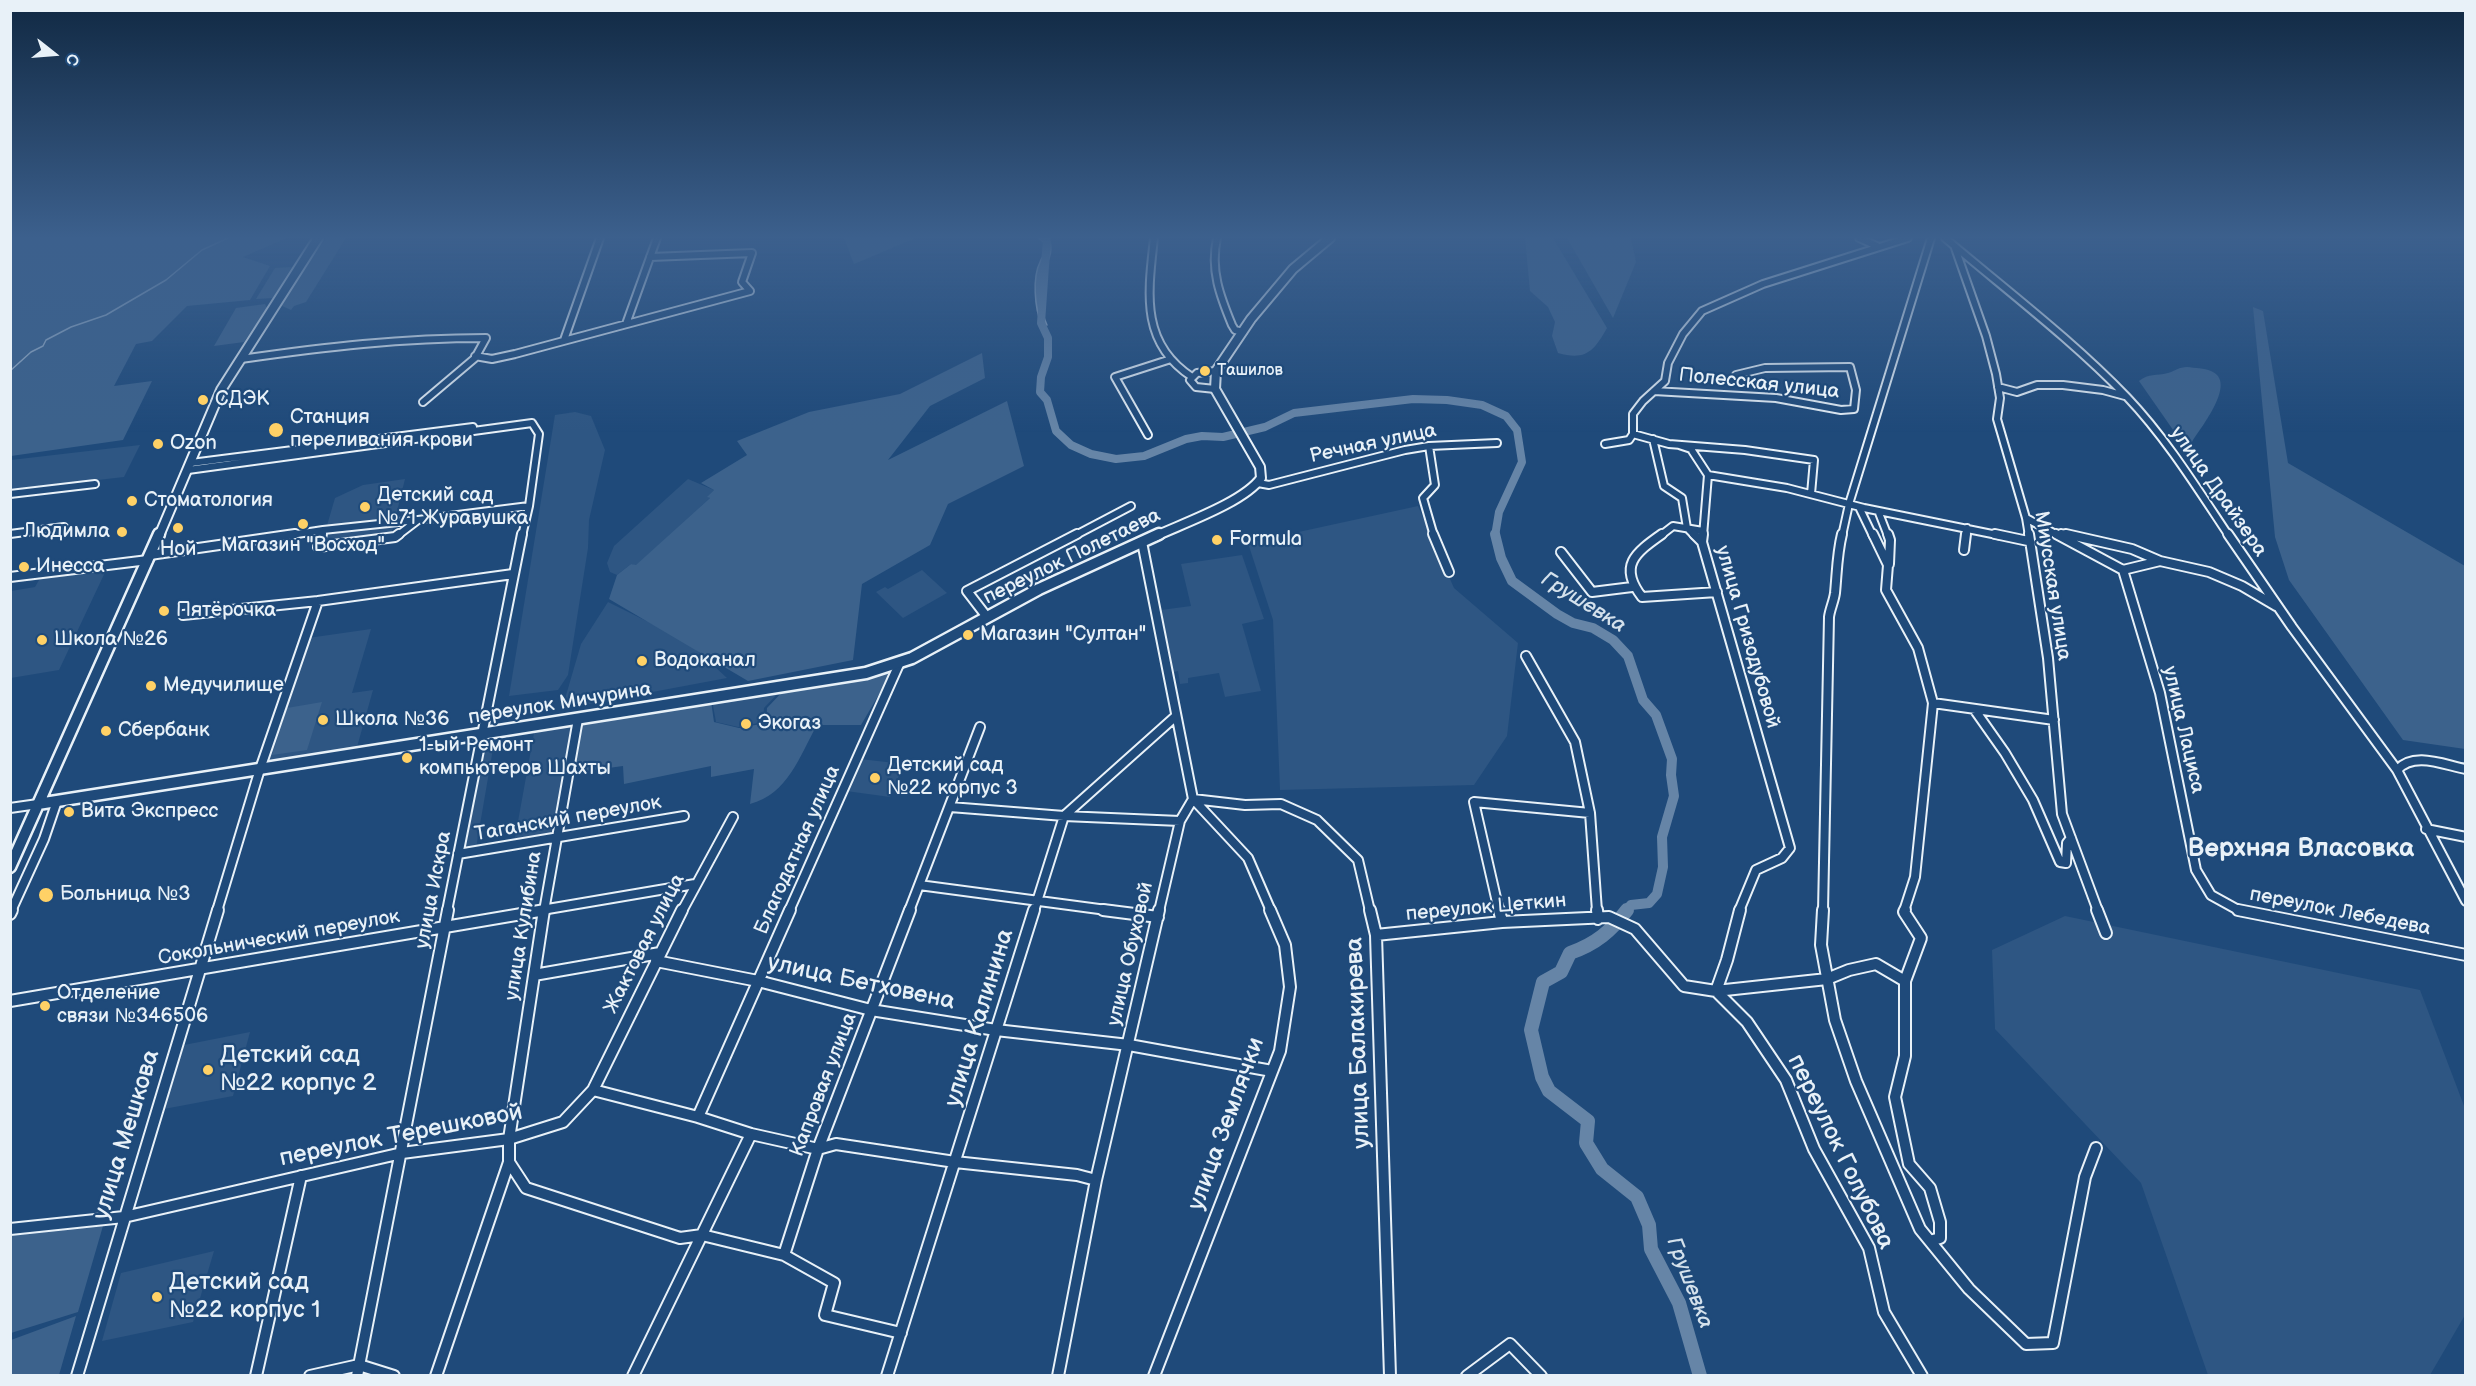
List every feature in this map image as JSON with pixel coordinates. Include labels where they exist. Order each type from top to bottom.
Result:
[{"type":"main road","points":[[10,867],[149,557],[212,408],[276,303]]},
{"type":"main road","points":[[1258,483],[1262,473],[1260,466],[1215,389],[1216,371],[1266,303]]},
{"type":"main road","name":"переулок Полетаева","points":[[900,662],[912,658],[1039,589],[1231,501],[1258,483]]},
{"type":"main road","name":"переулок Мичурина","points":[[38,804],[844,676],[900,662]]},
{"type":"street","points":[[564,340],[577,303]]},
{"type":"street","points":[[626,324],[634,303]]},
{"type":"street","points":[[476,356],[492,359],[706,303]]},
{"type":"street","points":[[1151,303],[1159,346],[1180,369],[1192,377]]},
{"type":"street","points":[[1223,303],[1235,330],[1243,332]]},
{"type":"street","points":[[1605,444],[1629,440],[1633,434],[1633,414],[1665,381],[1668,363],[1683,334],[1702,311],[1721,303]]},
{"type":"street","points":[[1911,303],[1849,504],[1837,555],[1835,597],[1831,604],[1824,824],[1825,880],[1821,945],[1835,1020],[1856,1081],[1920,1229],[1969,1289],[2026,1344],[2053,1342],[2085,1177],[2096,1148]]},
{"type":"street","name":"Миусская улица","points":[[1974,303],[1986,336],[1998,387],[1997,419],[2026,518],[2048,658],[2062,814],[2106,933]]},
{"type":"street","name":"улица Драйзера","points":[[2021,303],[2078,351],[2127,397],[2167,446],[2397,770],[2466,902]]},
{"type":"street","points":[[241,358],[356,344],[484,336],[486,338],[476,356],[423,402]]},
{"type":"street","points":[[1148,435],[1115,377],[1171,359]]},
{"type":"street","name":"Полесская улица","points":[[1654,391],[1776,398],[1841,410],[1854,409],[1856,390],[1850,367],[1765,368],[1736,375]]},
{"type":"street","points":[[1215,389],[1194,386],[1190,382],[1192,377],[1199,373],[1216,371]]},
{"type":"street","points":[[1998,387],[2017,392],[2037,385],[2063,386],[2103,390],[2127,397]]},
{"type":"street","name":"улица Искра","points":[[189,466],[532,423],[539,434],[529,506],[513,574],[358,1370]]},
{"type":"street","points":[[1633,434],[1691,449],[1708,475],[1735,478],[1811,494],[1879,513],[1894,513],[2028,541]]},
{"type":"street","points":[[1653,439],[1664,486],[1682,498],[1687,528],[1702,542]]},
{"type":"street","name":"Речная улица","points":[[1258,483],[1269,485],[1357,461],[1429,446],[1497,443]]},
{"type":"street","points":[[1679,445],[1738,449],[1814,460],[1811,494]]},
{"type":"street","points":[[1429,446],[1435,485],[1424,498],[1428,522],[1449,572]]},
{"type":"street","name":"улица Гризодубовой","points":[[1708,475],[1702,542],[1790,848],[1782,858],[1756,870],[1738,914],[1727,960],[1716,991]]},
{"type":"street","points":[[10,494],[95,484]]},
{"type":"street","points":[[10,577],[323,530],[529,506]]},
{"type":"street","points":[[987,617],[967,591],[1131,506]]},
{"type":"street","points":[[1859,507],[1888,565]]},
{"type":"street","points":[[1879,513],[1890,540],[1886,590],[1918,648],[1934,703],[1915,877],[1904,912],[1921,938],[1905,981],[1905,1056],[1895,1096],[1909,1164],[1930,1188],[1940,1221],[1940,1238],[1930,1241]]},
{"type":"street","points":[[2026,518],[2122,570]]},
{"type":"street","points":[[323,530],[318,547],[395,537],[418,520]]},
{"type":"street","points":[[1703,531],[1672,526],[1635,555],[1629,570],[1632,587],[1642,597],[1717,592]]},
{"type":"street","points":[[10,534],[64,527]]},
{"type":"street","points":[[1964,549],[1967,528]]},
{"type":"street","points":[[2050,531],[2132,549],[2160,561]]},
{"type":"street","points":[[1142,542],[1193,799]]},
{"type":"street","points":[[1561,552],[1592,592],[1632,587]]},
{"type":"street","name":"улица Драйзера","points":[[2122,570],[2160,561],[2209,572],[2242,586],[2280,608]]},
{"type":"street","name":"улица Лациса","points":[[2122,570],[2160,693],[2196,870],[2211,895]]},
{"type":"street","points":[[183,615],[318,601],[513,574]]},
{"type":"street","name":"улица Мешкова","points":[[77,1376],[260,769],[318,601]]},
{"type":"street","points":[[1527,656],[1575,742],[1590,813],[1598,919]]},
{"type":"street","name":"Благодатная улица","points":[[698,1117],[900,662]]},
{"type":"street","points":[[1934,703],[2054,720]]},
{"type":"street","points":[[1974,709],[2005,753],[2033,800],[2060,862],[2066,863],[2067,843],[2071,838]]},
{"type":"street","points":[[1064,816],[1176,716]]},
{"type":"street","name":"улица Кулибина","points":[[509,1162],[509,1139],[544,910],[578,719]]},
{"type":"street","name":"Капровая улица","points":[[784,1255],[818,1149],[980,726]]},
{"type":"street","points":[[2397,770],[2404,762],[2414,759],[2466,769]]},
{"type":"street","name":"улица Обуховой","points":[[1058,1376],[1096,1180],[1180,821],[1193,799]]},
{"type":"street","name":"улица Балакирева","points":[[1193,799],[1245,805],[1281,804],[1317,820],[1358,860],[1376,935],[1390,1376]]},
{"type":"street","name":"улица Землячки","points":[[1154,1376],[1280,1051],[1290,987],[1285,945],[1248,858],[1193,799]]},
{"type":"street","points":[[10,914],[44,839],[57,801]]},
{"type":"street","points":[[1502,922],[1474,802],[1590,813]]},
{"type":"street","name":"переулок Мичурина","points":[[10,808],[38,804]]},
{"type":"street","points":[[950,807],[1064,816],[1180,821]]},
{"type":"street","name":"Таганский переулок","points":[[458,854],[684,816]]},
{"type":"street","name":"улица Калинина","points":[[887,1376],[1064,816]]},
{"type":"street","name":"Жактовая улица","points":[[593,1090],[694,884],[733,817]]},
{"type":"street","points":[[2426,829],[2466,837]]},
{"type":"street","name":"Сокольнический переулок","points":[[10,1001],[694,884]]},
{"type":"street","points":[[919,885],[1158,917]]},
{"type":"street","name":"переулок Лебедева","points":[[2211,895],[2242,912],[2333,927],[2380,939],[2466,955]]},
{"type":"street","name":"переулок Цеткин","points":[[1376,935],[1502,922],[1609,917],[1635,929],[1684,986],[1716,991]]},
{"type":"street","points":[[534,975],[658,957]]},
{"type":"street","name":"улица Бетховена","points":[[658,957],[871,1010],[996,1030],[1129,1045],[1272,1071]]},
{"type":"street","points":[[1716,991],[1827,979],[1849,970],[1876,964],[1905,981]]},
{"type":"street","name":"переулок Голубова","points":[[1716,991],[1747,1022],[1786,1080],[1814,1149],[1869,1248],[1884,1312],[1922,1376]]},
{"type":"street","points":[[593,1090],[698,1117],[751,1134],[818,1149],[836,1144],[955,1162],[1077,1175],[1096,1180]]},
{"type":"street","name":"переулок Терешковой","points":[[10,1229],[124,1217],[402,1152],[509,1139],[563,1122],[593,1090]]},
{"type":"street","points":[[633,1376],[751,1134]]},
{"type":"street","points":[[509,1162],[525,1188],[680,1238],[702,1235],[784,1255],[834,1283],[825,1315],[901,1333]]},
{"type":"street","points":[[436,1376],[509,1162]]},
{"type":"street","points":[[256,1376],[301,1176]]},
{"type":"street","points":[[1467,1376],[1510,1344],[1541,1376]]},
{"type":"street","points":[[310,1376],[358,1370],[394,1376]]},
{"type":"shaded area","points":[[11,303],[222,303],[187,306],[152,341],[136,344],[114,386],[152,381],[123,440],[11,456]]},
{"type":"shaded area","points":[[282,303],[304,303],[294,306],[291,310],[280,305]]},
{"type":"shaded area","points":[[1036,303],[1041,303],[1047,325],[1041,323]]},
{"type":"shaded area","points":[[1543,303],[1592,303],[1607,328],[1598,343],[1588,352],[1576,356],[1558,353],[1552,336],[1555,322],[1548,307]]},
{"type":"shaded area","points":[[1604,303],[1619,303],[1613,318]]},
{"type":"shaded area","points":[[265,304],[267,308],[244,342],[214,346],[236,308]]},
{"type":"shaded area","points":[[2253,307],[2263,311],[2288,463],[2465,566],[2465,749],[2403,740],[2289,580],[2275,537]]},
{"type":"shaded area","points":[[982,353],[985,378],[930,406],[888,460],[1007,401],[1024,466],[948,504],[930,545],[862,584],[853,660],[748,681],[609,599],[617,575],[631,564],[636,565],[710,498],[707,497],[714,490],[701,483],[747,455],[737,441],[809,412],[900,394]]},
{"type":"shaded area","points":[[2187,367],[2211,371],[2218,377],[2221,385],[2215,405],[2192,442],[2178,437],[2139,381],[2149,376]]},
{"type":"shaded area","points":[[575,412],[591,416],[605,450],[589,520],[588,548],[568,675],[558,690],[509,696],[555,415]]},
{"type":"shaded area","points":[[140,445],[124,477],[11,490],[11,460]]},
{"type":"shaded area","name":"Детский сад №71 Журавушка","points":[[405,479],[391,536],[321,546],[335,498],[363,485]]},
{"type":"shaded area","points":[[688,479],[714,490],[708,497],[710,498],[636,566],[631,564],[617,575],[610,572],[607,563],[614,546]]},
{"type":"shaded area","points":[[1418,506],[1454,588],[1518,643],[1507,736],[1474,785],[1280,790],[1273,620],[1248,543]]},
{"type":"shaded area","points":[[1242,555],[1264,619],[1242,624],[1261,691],[1225,697],[1219,673],[1188,678],[1188,683],[1180,684],[1178,671],[1174,672],[1161,610],[1191,606],[1181,564]]},
{"type":"shaded area","name":"Школа №26","points":[[108,566],[59,670],[11,678],[11,591],[35,587],[42,575]]},
{"type":"shaded area","points":[[922,570],[947,593],[903,618],[876,592],[885,587],[888,589]]},
{"type":"shaded area","name":"Водоканал","points":[[608,602],[687,641],[727,678],[562,709],[581,644]]},
{"type":"shaded area","name":"Школа №36","points":[[371,629],[352,693],[373,690],[357,747],[267,761],[308,638]]},
{"type":"shaded area","points":[[895,667],[861,725],[817,725],[791,773],[783,783],[763,799],[750,804],[754,769],[711,777],[711,766],[624,784],[623,766],[572,773],[580,721],[711,701],[714,722],[739,728],[766,723],[767,708],[786,688]]},
{"type":"shaded area","points":[[783,688],[764,708],[763,722],[738,727],[716,722],[712,700]]},
{"type":"shaded area","points":[[322,702],[307,750],[272,755],[287,708]]},
{"type":"shaded area","points":[[573,726],[553,832],[515,838],[534,733]]},
{"type":"shaded area","points":[[494,743],[476,848],[465,850],[485,744]]},
{"type":"shaded area","name":"Детский сад №22 корпус 3","points":[[860,759],[904,764],[890,797],[846,791]]},
{"type":"shaded area","points":[[2065,916],[2420,990],[2466,1111],[2465,1315],[2430,1375],[2208,1375],[2141,1183],[1995,1029],[1992,950]]},
{"type":"shaded area","name":"Детский сад №22 корпус 2","points":[[250,1032],[233,1096],[164,1109],[184,1045]]},
{"type":"shaded area","points":[[105,1219],[78,1312],[11,1333],[11,1235]]},
{"type":"shaded area","name":"Детский сад №22 корпус 1","points":[[214,1251],[193,1322],[102,1341],[121,1273]]},
{"type":"shaded area","points":[[76,1316],[59,1375],[11,1375],[11,1340]]},
{"type":"waterway","points":[[10,371],[31,352],[43,346],[46,340],[71,327],[106,315],[127,303]]},
{"type":"waterway","name":"Грушевка","points":[[1042,303],[1041,323],[1048,338],[1048,357],[1041,377],[1040,392],[1047,400],[1056,431],[1071,445],[1091,454],[1116,459],[1144,456],[1186,439],[1202,436],[1223,437],[1265,427],[1294,413],[1413,399],[1447,400],[1482,405],[1506,416],[1517,430],[1522,462],[1499,512],[1495,535]]},
{"type":"waterway","name":"Грушевка","points":[[1495,535],[1501,558],[1512,581],[1557,614],[1573,623],[1593,628],[1613,640],[1628,656],[1643,700],[1656,715],[1672,759],[1671,775],[1674,796],[1662,837],[1663,867],[1657,894],[1649,903],[1631,905],[1626,911]]},
{"type":"waterway","name":"Грушевка","points":[[1627,910],[1602,936],[1570,953],[1561,972],[1543,982],[1531,1030],[1542,1077],[1549,1091],[1588,1121],[1586,1143],[1602,1169],[1637,1197],[1649,1225],[1651,1249],[1679,1303],[1700,1376]]},
{"type":"place","name":"Ташилов","points":[[1205,371]]},
{"type":"place","name":"СДЭК","points":[[203,400]]},
{"type":"place","name":"Станция переливания крови","points":[[276,430]]},
{"type":"place","name":"Ozon","points":[[158,444]]},
{"type":"place","name":"Стоматология","points":[[132,501]]},
{"type":"place","name":"Детский сад №71 Журавушка","points":[[365,507]]},
{"type":"place","name":"Магазин \"Восход\"","points":[[303,524]]},
{"type":"place","name":"Ной","points":[[178,528]]},
{"type":"place","name":"Людимла","points":[[122,532]]},
{"type":"place","name":"Formula","points":[[1217,540]]},
{"type":"place","name":"Инесса","points":[[24,567]]},
{"type":"place","name":"Пятёрочка","points":[[164,611]]},
{"type":"place","name":"Магазин \"Султан\"","points":[[968,635]]},
{"type":"place","name":"Школа №26","points":[[42,640]]},
{"type":"place","name":"Водоканал","points":[[642,661]]},
{"type":"place","name":"Медучилище","points":[[151,686]]},
{"type":"place","name":"Школа №36","points":[[323,720]]},
{"type":"place","name":"Экогаз","points":[[746,724]]},
{"type":"place","name":"Сбербанк","points":[[106,731]]},
{"type":"place","name":"1-ый Ремонт компьютеров Шахты","points":[[407,758]]},
{"type":"place","name":"Детский сад №22 корпус 3","points":[[875,778]]},
{"type":"place","name":"Вита Экспресс","points":[[69,812]]},
{"type":"place","name":"Больница №3","points":[[46,895]]},
{"type":"place","name":"Отделение связи №346506","points":[[45,1006]]},
{"type":"place","name":"Детский сад №22 корпус 2","points":[[208,1070]]},
{"type":"place","name":"Детский сад №22 корпус 1","points":[[157,1297]]},
{"type":"district","name":"Верхняя Власовка","points":[[2301,849]]}]
